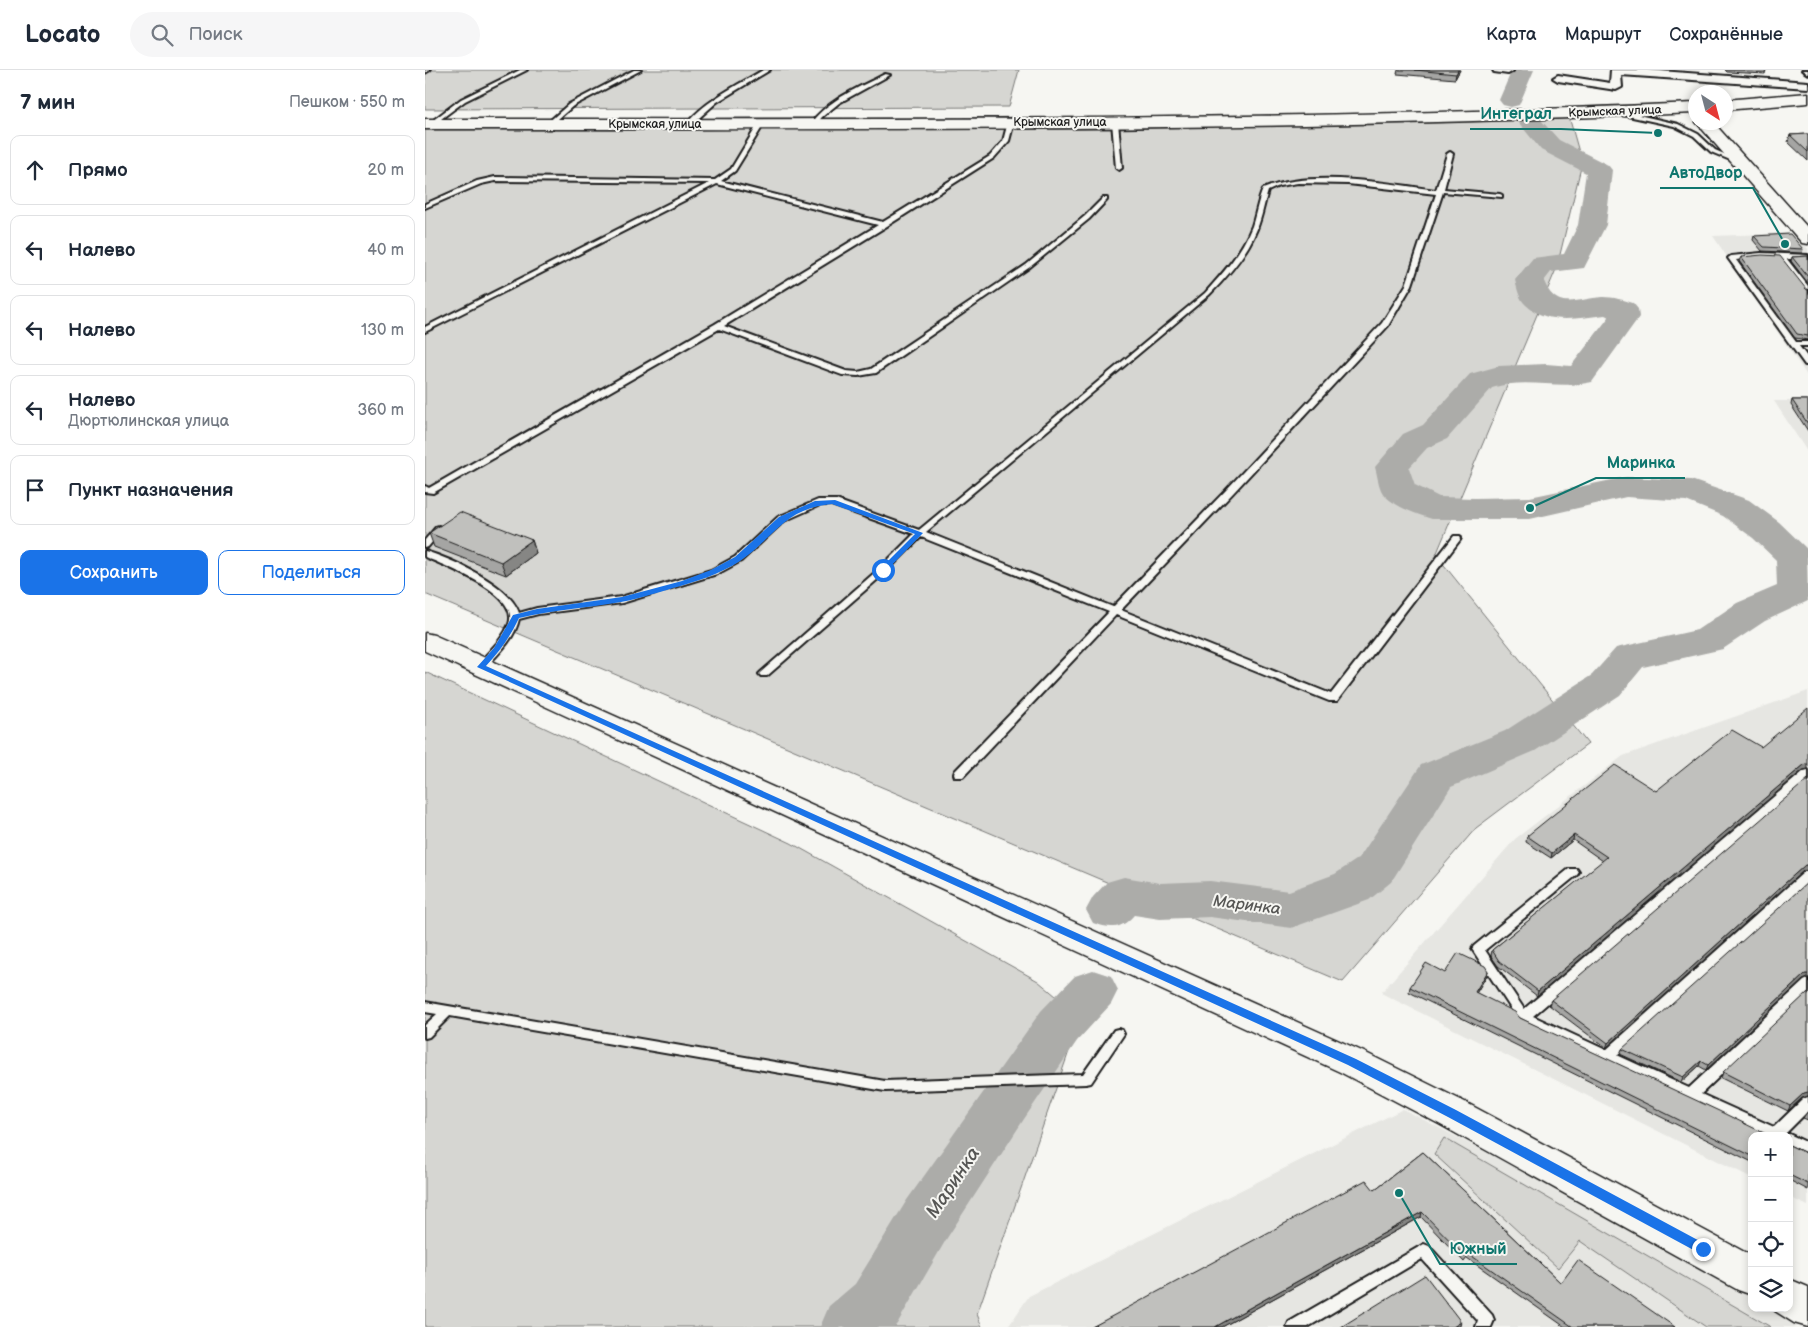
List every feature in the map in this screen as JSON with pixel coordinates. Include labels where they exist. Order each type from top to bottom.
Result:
[{"type":"main road","points":[[1733,105],[1808,98]]},
{"type":"main road","points":[[1733,106],[1808,106]]},
{"type":"main road","name":"Крымская улица","points":[[428,124],[813,124],[1309,120],[1688,110]]},
{"type":"main road","points":[[1711,130],[1808,239]]},
{"type":"main road","points":[[425,641],[1352,1062],[1452,1113],[1748,1275]]},
{"type":"main road","points":[[1793,1300],[1808,1309]]},
{"type":"street","points":[[1558,78],[1616,87],[1616,71],[1808,85]]},
{"type":"lane","points":[[428,124],[463,100],[524,70]]},
{"type":"lane","points":[[549,124],[571,105],[638,70]]},
{"type":"lane","points":[[689,124],[695,116],[714,101],[767,70]]},
{"type":"lane","points":[[813,124],[827,109],[887,75]]},
{"type":"lane","points":[[1612,112],[1676,125],[1696,135],[1713,151],[1738,162]]},
{"type":"lane","points":[[425,490],[430,492],[718,326],[885,225],[992,157],[1006,141],[1011,122]]},
{"type":"lane","points":[[1115,122],[1119,168]]},
{"type":"lane","points":[[425,330],[716,182],[733,170],[761,124]]},
{"type":"lane","points":[[959,774],[1230,490],[1385,324],[1409,285],[1450,154]]},
{"type":"lane","points":[[425,206],[479,182],[501,178],[689,180],[716,182],[885,225]]},
{"type":"lane","points":[[764,674],[883,570],[920,533],[1140,351],[1223,278],[1251,235],[1265,190],[1270,186],[1289,182],[1348,183],[1500,196]]},
{"type":"lane","points":[[718,326],[845,373],[858,374],[873,371],[1028,266],[1090,216],[1105,199]]},
{"type":"lane","points":[[1808,257],[1761,255],[1731,258],[1808,363]]},
{"type":"lane","points":[[1781,257],[1808,291]]},
{"type":"lane","points":[[1795,344],[1808,344]]},
{"type":"lane","points":[[516,617],[537,611],[622,600],[714,572],[738,559],[781,519],[818,503],[833,502],[920,533],[1333,699],[1457,538]]},
{"type":"lane","points":[[425,545],[440,528]]},
{"type":"lane","points":[[425,554],[489,584],[503,594],[512,604],[516,617],[497,650],[481,667]]},
{"type":"lane","points":[[1523,1017],[1808,774]]},
{"type":"lane","points":[[1573,872],[1478,949],[1523,1017],[1772,1132]]},
{"type":"lane","points":[[1607,1056],[1808,875]]},
{"type":"lane","points":[[1691,1094],[1808,984]]},
{"type":"lane","points":[[425,1007],[885,1086],[1085,1079],[1118,1034]]},
{"type":"lane","points":[[425,1033],[448,1011]]},
{"type":"lane","points":[[1781,1132],[1808,1103]]},
{"type":"lane","points":[[1793,1142],[1808,1149]]},
{"type":"lane","points":[[1294,1327],[1424,1251],[1487,1320],[1483,1327]]},
{"type":"shaded area","points":[[425,70],[1019,70],[1009,107],[425,109]]},
{"type":"shaded area","points":[[1568,113],[1582,163],[1557,267],[1436,555],[1588,744],[1476,828],[1343,982],[425,594],[425,130],[929,129]]},
{"type":"shaded area","points":[[1795,233],[1808,249],[1808,377],[1713,236]]},
{"type":"shaded area","points":[[1774,401],[1808,401],[1808,453]]},
{"type":"shaded area","points":[[425,672],[791,843],[1038,981],[1081,1017],[977,1314],[982,1327],[425,1327]]},
{"type":"shaded area","points":[[1808,691],[1808,1206],[1793,1199],[1793,1132],[1748,1132],[1748,1176],[1381,993],[1515,839],[1623,756]]},
{"type":"shaded area","points":[[1403,1109],[1726,1277],[1748,1292],[1748,1312],[1777,1312],[1798,1327],[1008,1327],[1029,1296]]},
{"type":"shaded area","points":[[1444,1138],[1770,1327],[1706,1327],[1580,1241],[1558,1268],[1434,1154]]},
{"type":"building","points":[[1415,70],[1458,70],[1456,74]]},
{"type":"building","points":[[1808,134],[1808,152],[1790,135]]},
{"type":"building","points":[[1790,234],[1803,249],[1764,247],[1754,236]]},
{"type":"building","points":[[1780,256],[1808,290],[1808,336],[1797,334],[1741,257]]},
{"type":"building","points":[[1808,256],[1808,277],[1792,257]]},
{"type":"building","points":[[1792,400],[1808,400],[1808,424]]},
{"type":"building","points":[[460,512],[532,540],[501,562],[429,533]]},
{"type":"building","points":[[1808,708],[1808,764],[1805,764],[1538,991],[1499,961],[1492,950],[1607,857],[1574,835],[1552,853],[1527,836],[1615,765],[1656,791],[1732,730],[1761,747]]},
{"type":"building","points":[[1808,779],[1808,865],[1805,865],[1608,1043],[1551,1000]]},
{"type":"building","points":[[1808,882],[1808,974],[1805,974],[1708,1065],[1701,1061],[1683,1077],[1622,1049]]},
{"type":"building","points":[[1458,953],[1485,966],[1488,971],[1475,992],[1515,1012],[1520,1018],[1762,1132],[1748,1132],[1748,1154],[1410,987],[1426,963],[1445,973]]},
{"type":"building","points":[[1808,992],[1808,1092],[1804,1093],[1790,1106],[1723,1072]]},
{"type":"building","points":[[1793,1147],[1808,1154],[1808,1184],[1793,1177]]},
{"type":"building","points":[[1423,1152],[1561,1283],[1578,1260],[1675,1327],[1573,1327],[1469,1254],[1466,1257],[1422,1212],[1215,1327],[1092,1327],[1366,1180],[1374,1190]]},
{"type":"building","points":[[1425,1275],[1461,1322],[1453,1327],[1341,1327]]},
{"type":"waterway","name":"Маринка","points":[[1511,100],[1523,70]]},
{"type":"waterway","name":"Маринка","points":[[1110,910],[1124,895],[1160,901],[1210,899],[1291,910],[1352,887],[1375,870],[1436,776],[1520,741],[1606,685],[1630,657],[1709,640],[1751,612],[1796,592],[1794,557],[1766,530],[1736,508],[1691,491],[1626,487],[1530,508],[1475,509],[1432,508],[1399,491],[1392,467],[1415,441],[1435,432],[1481,381],[1499,375],[1546,373],[1567,376],[1581,375],[1624,317],[1623,309],[1605,306],[1557,311],[1536,299],[1529,280],[1543,264],[1574,262],[1592,225],[1599,170],[1550,145],[1531,123]]},
{"type":"waterway","name":"Маринка","points":[[850,1327],[876,1304],[927,1219],[1005,1103],[1059,1026],[1093,990]]},
{"type":"place","name":"Интеграл","points":[[1658,133]]},
{"type":"place","name":"АвтоДвор","points":[[1785,244]]},
{"type":"place","name":"Маринка","points":[[1530,508]]},
{"type":"place","name":"Южный","points":[[1399,1193]]},
{"type":"route","points":[[883,570],[920,533],[833,502],[818,503],[781,519],[738,559],[714,572],[657,591],[622,600],[537,611],[516,617],[497,650],[481,667],[1352,1062],[1452,1113],[1703,1249]]}]
